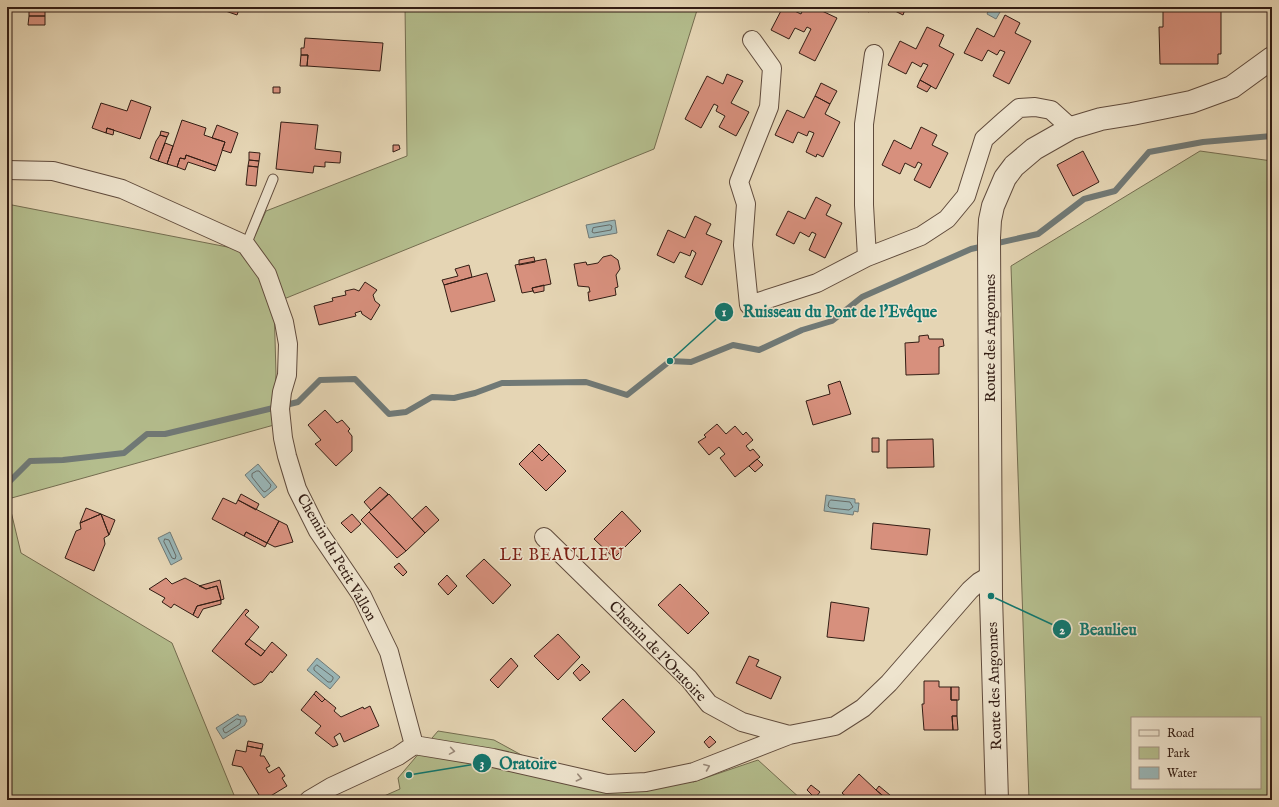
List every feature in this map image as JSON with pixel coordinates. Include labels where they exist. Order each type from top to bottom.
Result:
[{"type":"street","points":[[752,40],[772,68],[769,107],[739,182],[746,204],[744,245],[749,305],[817,282],[867,257],[921,236],[947,220],[966,196],[984,139],[1019,108],[1035,107],[1051,110],[1071,128]]},
{"type":"street","points":[[867,257],[864,205],[864,124],[874,54]]},
{"type":"street","name":"Route des Angonnes","points":[[997,800],[991,575],[989,246],[990,220],[998,192],[1005,178],[1014,166],[1034,149],[1071,128],[1101,119],[1192,102],[1232,87],[1272,58]]},
{"type":"street","name":"Chemin du Petit Vallon","points":[[7,170],[52,171],[122,189],[246,245],[267,274],[284,322],[288,344],[287,375],[281,401],[285,450],[297,489],[318,531],[362,596],[387,648],[414,745]]},
{"type":"street","name":"Chemin de l'Oratoire","points":[[544,537],[689,679],[709,704],[742,722],[789,735]]},
{"type":"street","name":"Chemin de l'Oratoire","points":[[414,745],[493,758],[607,784],[646,782],[694,772],[789,735],[835,726],[864,708],[890,683],[970,590],[991,575]]},
{"type":"street","points":[[309,800],[331,786],[398,756],[414,745]]},
{"type":"lane","points":[[246,245],[273,179]]},
{"type":"green space","points":[[405,7],[698,7],[654,149],[274,303],[276,374],[274,425],[8,499],[21,553],[172,643],[236,800],[7,800],[7,204],[248,251],[266,211],[407,156]]},
{"type":"green space","points":[[1200,151],[1272,161],[1272,800],[1029,800],[1011,266]]},
{"type":"green space","points":[[438,731],[494,740],[569,781],[690,778],[693,782],[758,760],[802,800],[375,800],[400,789],[398,778]]},
{"type":"water","points":[[990,7],[1003,7],[996,19],[987,14]]},
{"type":"water","points":[[615,220],[617,233],[589,238],[586,225]]},
{"type":"water","points":[[258,464],[277,487],[264,498],[245,475]]},
{"type":"water","points":[[826,495],[855,499],[855,503],[859,503],[858,512],[854,511],[853,515],[824,511]]},
{"type":"water","points":[[170,532],[182,559],[171,565],[158,538]]},
{"type":"water","points":[[317,658],[340,677],[330,689],[307,670]]},
{"type":"water","points":[[238,714],[239,716],[245,716],[247,721],[245,725],[223,739],[216,728]]},
{"type":"building","points":[[29,7],[45,7],[45,16],[29,16]]},
{"type":"building","points":[[79,7],[93,7],[91,11]]},
{"type":"building","points":[[214,7],[240,7],[237,15]]},
{"type":"building","points":[[783,7],[801,14],[804,7],[824,7],[822,11],[837,18],[815,61],[799,53],[811,29],[807,27],[804,32],[795,28],[789,39],[771,30]]},
{"type":"building","points":[[858,7],[872,7],[869,12]]},
{"type":"building","points":[[887,7],[906,7],[903,15]]},
{"type":"building","points":[[1163,7],[1221,7],[1221,54],[1218,54],[1218,64],[1160,64],[1159,27],[1163,27]]},
{"type":"building","points":[[1005,15],[1020,23],[1015,33],[1031,41],[1009,84],[993,76],[1005,52],[1000,50],[997,55],[988,50],[982,61],[964,53],[977,28],[994,37]]},
{"type":"building","points":[[29,16],[45,16],[45,25],[28,25]]},
{"type":"building","points":[[927,27],[944,35],[939,46],[954,54],[936,89],[920,80],[928,65],[923,63],[921,67],[912,62],[906,74],[888,65],[900,41],[916,49]]},
{"type":"building","points":[[305,38],[383,43],[380,71],[307,66],[308,55],[301,55],[301,48],[304,48]]},
{"type":"building","points":[[301,55],[308,55],[307,66],[300,66]]},
{"type":"building","points":[[727,74],[743,81],[731,103],[749,112],[736,136],[719,127],[725,116],[716,111],[718,106],[714,104],[701,128],[685,119],[707,76],[723,84]]},
{"type":"building","points":[[920,80],[931,86],[927,92],[917,87]]},
{"type":"building","points":[[821,83],[837,91],[830,104],[815,96]]},
{"type":"building","points":[[273,87],[280,87],[280,93],[273,93]]},
{"type":"building","points":[[815,96],[830,104],[825,114],[840,122],[823,157],[817,154],[816,157],[806,152],[814,133],[809,131],[807,136],[798,132],[793,143],[775,135],[787,110],[804,118]]},
{"type":"building","points":[[131,100],[151,107],[140,139],[107,128],[106,133],[92,128],[101,103],[127,111]]},
{"type":"building","points":[[182,120],[206,128],[204,135],[225,142],[217,166],[186,155],[185,159],[180,158],[177,167],[167,164]]},
{"type":"building","points":[[281,122],[318,125],[315,149],[341,152],[340,163],[325,162],[325,167],[314,166],[313,173],[276,169]]},
{"type":"building","points":[[217,125],[238,133],[231,153],[222,150],[225,142],[212,138]]},
{"type":"building","points":[[921,127],[937,135],[932,145],[948,153],[930,188],[914,180],[922,164],[918,162],[915,168],[905,163],[900,174],[882,165],[894,140],[911,149]]},
{"type":"building","points":[[107,128],[114,130],[113,135],[106,133]]},
{"type":"building","points":[[161,131],[169,133],[167,137],[160,135]]},
{"type":"building","points":[[160,135],[167,137],[158,161],[150,158],[156,141]]},
{"type":"building","points":[[165,143],[173,146],[167,164],[158,161]]},
{"type":"building","points":[[393,145],[399,145],[400,149],[393,152]]},
{"type":"building","points":[[1083,151],[1099,182],[1073,196],[1057,165]]},
{"type":"building","points":[[249,152],[260,153],[259,161],[249,160]]},
{"type":"building","points":[[186,155],[217,166],[215,171],[188,162],[185,170],[177,167],[180,158],[185,159]]},
{"type":"building","points":[[249,160],[259,161],[258,167],[248,166]]},
{"type":"building","points":[[248,166],[258,167],[256,186],[246,185]]},
{"type":"building","points":[[816,197],[831,205],[826,215],[842,223],[825,258],[809,250],[816,234],[812,232],[809,237],[800,232],[794,244],[776,235],[788,211],[805,219]]},
{"type":"building","points":[[695,216],[711,224],[706,234],[722,241],[702,285],[685,277],[696,253],[692,250],[690,256],[680,252],[674,263],[657,255],[668,230],[685,238]]},
{"type":"building","points":[[611,255],[618,260],[620,269],[616,275],[618,287],[615,288],[616,295],[589,301],[589,287],[578,286],[574,264],[586,262],[587,265],[598,263],[603,257]]},
{"type":"building","points":[[534,257],[535,262],[519,265],[519,260]]},
{"type":"building","points":[[546,259],[551,284],[532,288],[533,291],[522,293],[515,265]]},
{"type":"building","points":[[469,265],[472,277],[444,285],[442,280],[458,276],[455,269]]},
{"type":"building","points":[[487,273],[495,301],[451,312],[444,285]]},
{"type":"building","points":[[365,282],[377,290],[373,295],[375,301],[380,305],[371,320],[362,314],[361,311],[355,313],[356,316],[319,325],[314,306],[333,301],[332,298],[346,295],[345,291],[354,289],[359,291]]},
{"type":"building","points":[[544,285],[544,291],[534,293],[532,288]]},
{"type":"building","points":[[928,335],[929,339],[943,339],[944,346],[939,347],[939,374],[906,375],[905,343],[919,342],[919,336]]},
{"type":"building","points":[[840,381],[851,414],[813,425],[806,401],[830,394],[828,385]]},
{"type":"building","points":[[325,410],[337,423],[342,420],[350,429],[348,431],[352,436],[352,451],[336,466],[315,444],[321,440],[308,425]]},
{"type":"building","points":[[717,424],[726,434],[735,426],[743,435],[746,432],[753,440],[746,446],[750,451],[753,449],[760,457],[735,477],[720,458],[725,454],[719,447],[709,455],[698,442],[706,437],[704,435]]},
{"type":"building","points":[[872,438],[879,438],[879,452],[872,452]]},
{"type":"building","points":[[933,439],[934,467],[887,468],[887,440]]},
{"type":"building","points":[[539,444],[549,454],[542,461],[532,451]]},
{"type":"building","points":[[532,451],[542,461],[549,454],[566,471],[546,491],[519,464]]},
{"type":"building","points":[[757,459],[763,465],[755,472],[749,466]]},
{"type":"building","points":[[380,487],[388,494],[371,510],[364,502]]},
{"type":"building","points":[[241,494],[259,504],[256,510],[238,500]]},
{"type":"building","points":[[389,494],[425,533],[406,551],[369,512]]},
{"type":"building","points":[[223,498],[236,504],[238,500],[279,521],[267,543],[246,532],[244,536],[212,519]]},
{"type":"building","points":[[426,506],[439,520],[425,533],[412,519]]},
{"type":"building","points":[[86,508],[101,514],[80,523]]},
{"type":"building","points":[[622,511],[641,531],[614,558],[594,539]]},
{"type":"building","points":[[369,512],[406,551],[397,558],[361,520]]},
{"type":"building","points":[[101,514],[109,535],[104,538],[105,544],[94,571],[65,558],[76,531],[81,529],[80,523]]},
{"type":"building","points":[[101,514],[115,520],[109,535]]},
{"type":"building","points":[[352,514],[361,524],[351,533],[341,523]]},
{"type":"building","points":[[279,521],[287,525],[293,542],[275,547],[267,543]]},
{"type":"building","points":[[873,523],[930,529],[927,555],[871,549]]},
{"type":"building","points":[[246,532],[267,543],[265,547],[244,536]]},
{"type":"building","points":[[484,559],[511,585],[493,604],[466,576]]},
{"type":"building","points":[[399,563],[407,572],[403,576],[394,567]]},
{"type":"building","points":[[447,575],[457,586],[448,595],[438,584]]},
{"type":"building","points":[[166,578],[172,584],[185,578],[206,589],[217,586],[221,600],[197,606],[193,615],[174,604],[171,608],[162,602],[165,598],[149,589]]},
{"type":"building","points":[[220,580],[224,599],[221,600],[217,586],[206,589],[199,586]]},
{"type":"building","points":[[680,584],[709,613],[688,634],[658,605]]},
{"type":"building","points":[[221,600],[221,604],[203,609],[198,618],[193,615],[197,606]]},
{"type":"building","points":[[831,602],[869,608],[864,641],[827,637]]},
{"type":"building","points":[[246,609],[249,611],[245,615],[259,627],[245,644],[261,656],[272,642],[287,655],[272,673],[271,671],[262,682],[254,685],[212,651]]},
{"type":"building","points":[[558,634],[580,657],[558,680],[534,656]]},
{"type":"building","points":[[249,639],[265,651],[261,656],[245,644]]},
{"type":"building","points":[[749,656],[759,660],[756,666],[781,677],[771,699],[736,683]]},
{"type":"building","points":[[511,658],[518,666],[498,688],[490,680]]},
{"type":"building","points":[[582,664],[590,672],[580,681],[573,673]]},
{"type":"building","points":[[924,681],[939,681],[939,687],[951,687],[951,700],[957,700],[957,716],[952,716],[953,730],[924,730],[922,704],[924,704]]},
{"type":"building","points":[[951,687],[959,687],[959,700],[951,700]]},
{"type":"building","points":[[316,691],[325,699],[322,702],[314,694]]},
{"type":"building","points":[[314,694],[322,702],[325,699],[336,708],[334,711],[341,717],[363,707],[364,709],[370,706],[379,726],[344,742],[340,733],[334,737],[338,745],[333,747],[315,733],[321,726],[301,710]]},
{"type":"building","points":[[623,699],[655,732],[635,752],[602,719]]},
{"type":"building","points":[[952,716],[957,716],[958,730],[953,730]]},
{"type":"building","points":[[710,736],[716,742],[709,748],[704,742]]},
{"type":"building","points":[[248,741],[263,744],[262,749],[247,746]]},
{"type":"building","points":[[247,746],[262,749],[260,756],[264,756],[270,766],[266,768],[269,773],[279,767],[285,776],[282,778],[287,786],[264,800],[262,800],[242,767],[232,765],[236,750],[246,752]]},
{"type":"building","points":[[859,774],[888,800],[850,800],[842,793]]},
{"type":"building","points":[[811,785],[820,792],[815,798],[807,790]]},
{"type":"building","points":[[879,786],[896,800],[888,800],[876,790]]},
{"type":"waterway","points":[[7,484],[30,461],[63,460],[124,453],[147,434],[165,434],[298,402],[320,380],[355,379],[389,414],[406,412],[432,397],[454,398],[475,393],[502,383],[586,382],[627,395],[670,361],[691,362],[733,345],[759,350],[802,330],[832,321],[862,297],[971,249],[1038,234],[1084,199],[1115,191],[1149,152],[1203,142],[1272,136]]},
{"type":"place","name":"Ruisseau du Pont de l'Evêque","points":[[670,361]]},
{"type":"place","name":"Beaulieu","points":[[991,596]]},
{"type":"place","name":"Oratoire","points":[[409,775]]},
{"type":"district","name":"LE BEAULIEU","points":[[562,554]]}]
